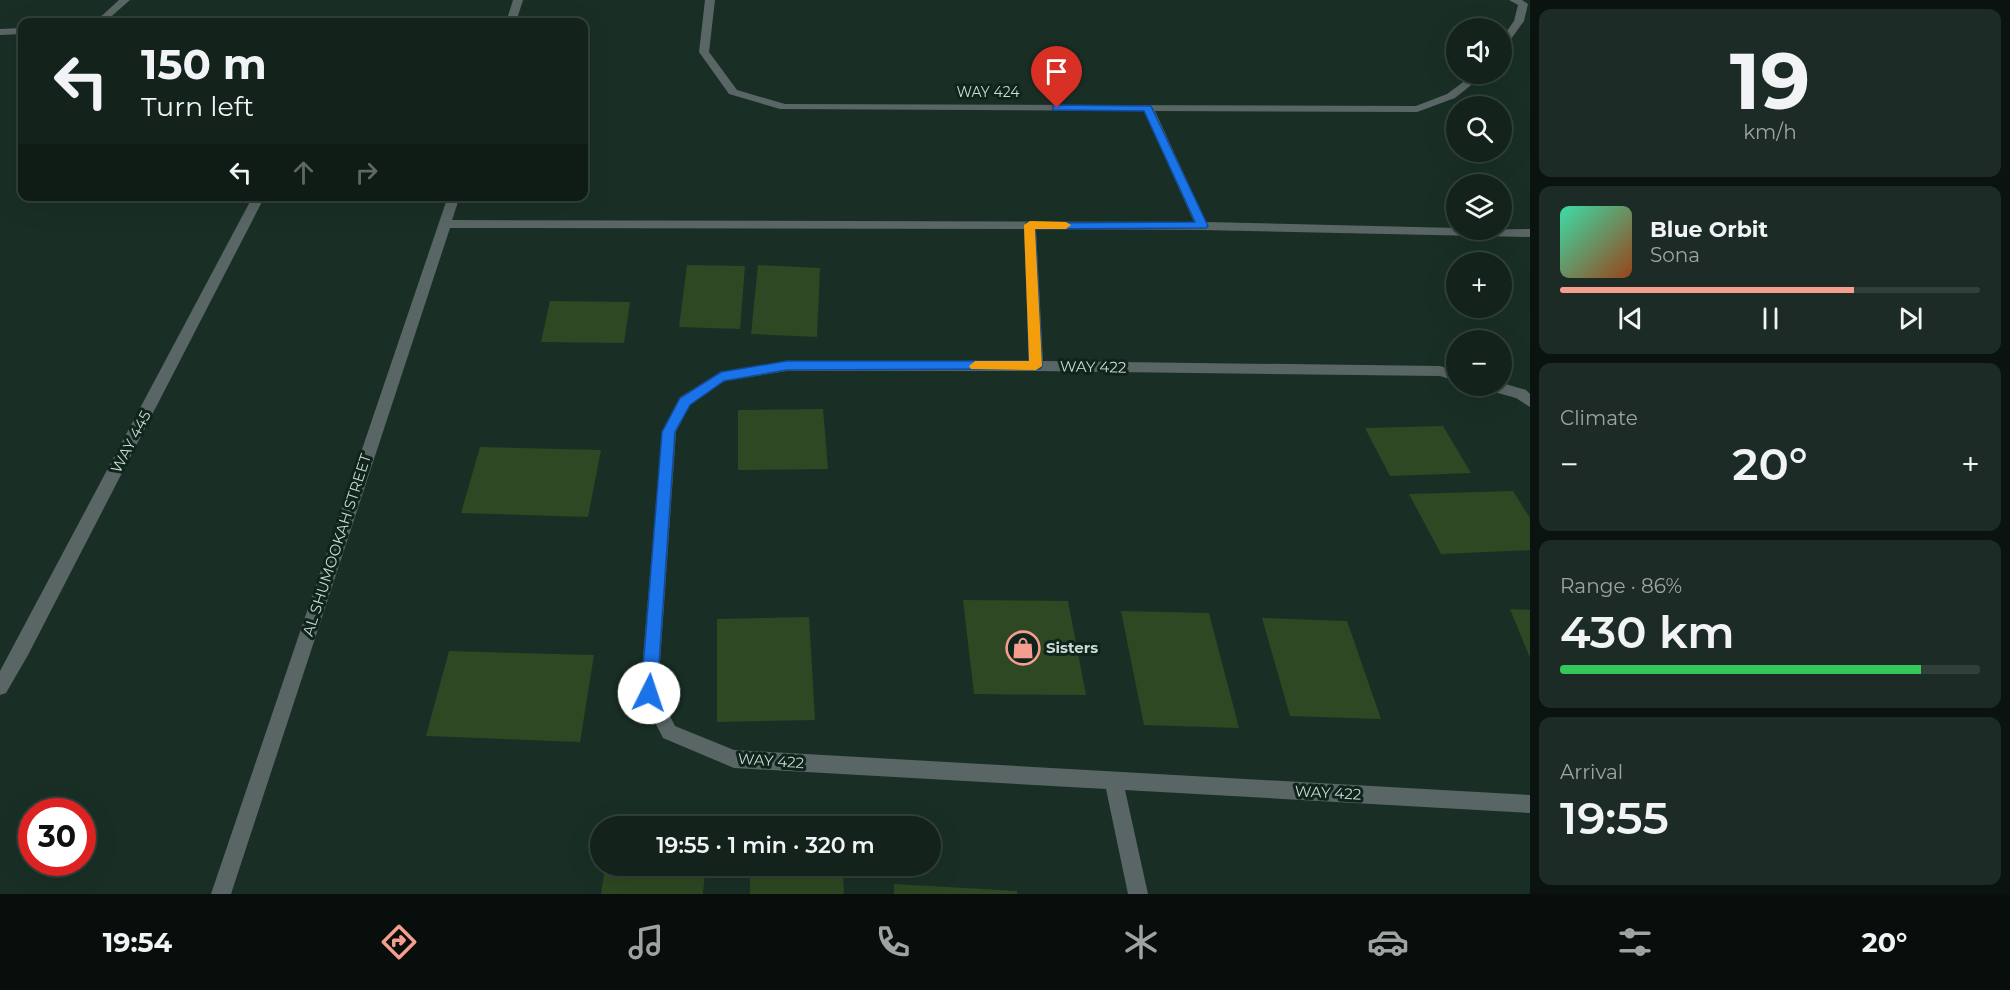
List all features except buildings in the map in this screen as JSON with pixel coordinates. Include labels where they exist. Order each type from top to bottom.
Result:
[{"type":"street","points":[[105,18],[125,0]]},
{"type":"street","points":[[512,18],[518,0]]},
{"type":"street","name":"WAY 424","points":[[710,0],[704,52],[733,92],[784,107],[1417,109],[1451,96],[1467,84]]},
{"type":"street","points":[[1512,30],[1519,21],[1522,4],[1514,0]]},
{"type":"street","points":[[0,32],[18,31]]},
{"type":"street","points":[[1148,108],[1202,226]]},
{"type":"street","name":"WAY 445","points":[[0,687],[22,650],[256,201]]},
{"type":"street","name":"AL SHUMOOKAH STREET","points":[[221,894],[452,201]]},
{"type":"street","points":[[445,224],[1202,226],[1530,233]]},
{"type":"street","points":[[1030,225],[1036,366]]},
{"type":"street","name":"WAY 422","points":[[1446,373],[1036,366],[787,366],[721,377],[685,401],[669,432],[649,693],[669,732],[734,759],[1530,804]]},
{"type":"street","points":[[1512,392],[1521,394],[1530,402]]},
{"type":"street","points":[[1114,781],[1138,894]]},
{"type":"slow traffic","points":[[975,366],[1036,366],[1030,225],[1066,225]]},
{"type":"place","name":"Sisters","points":[[1023,648]]},
{"type":"route","points":[[649,693],[669,432],[685,401],[721,377],[787,366],[1036,366],[1030,225],[1202,226],[1148,108],[1057,108]]}]
